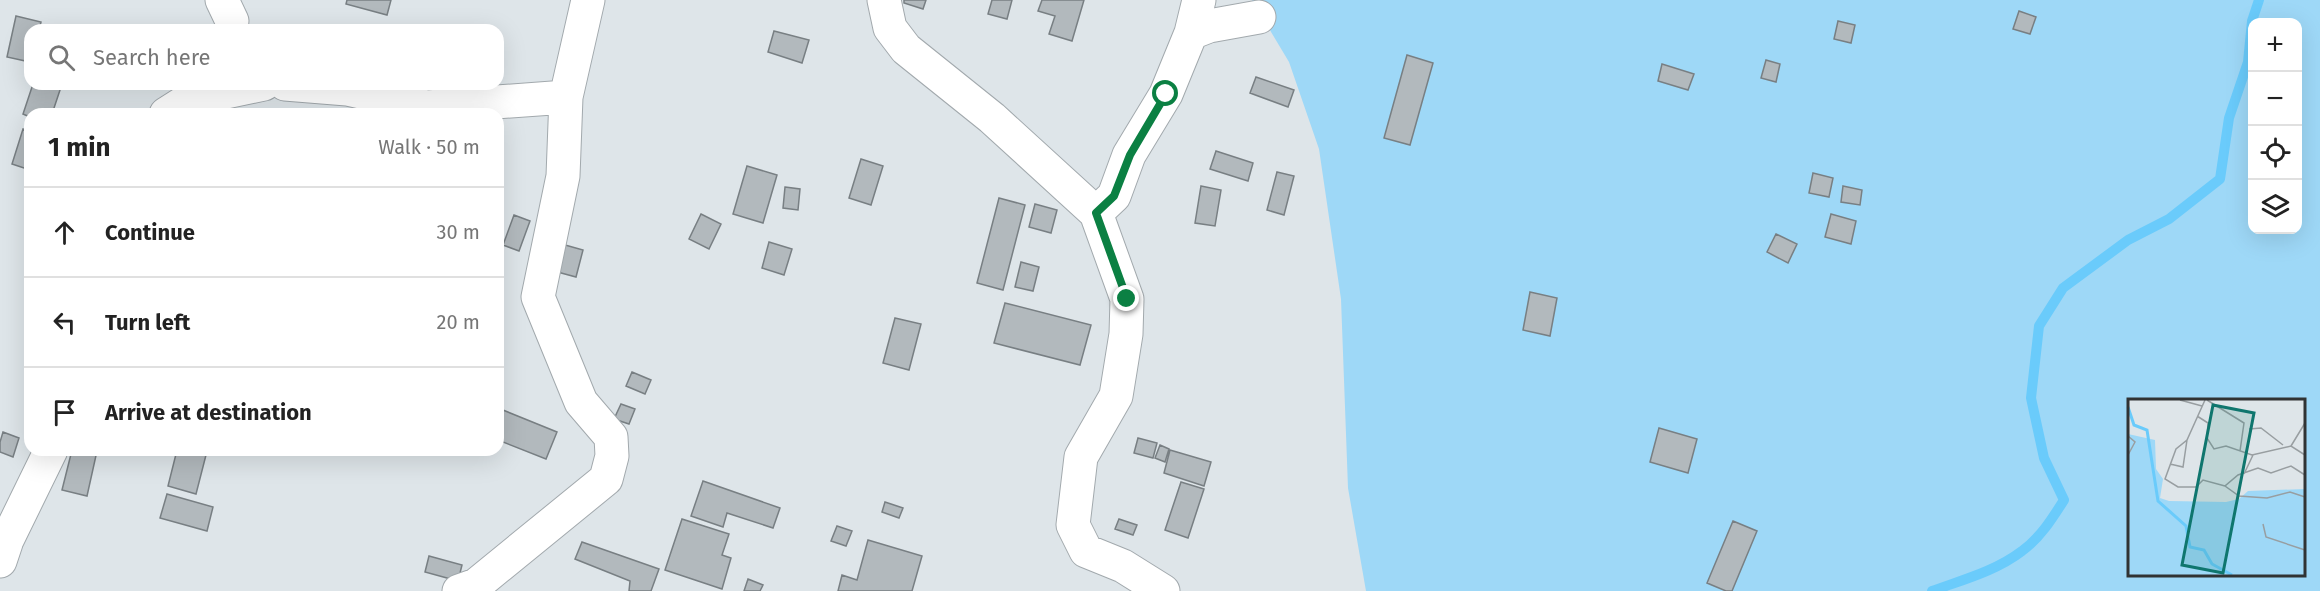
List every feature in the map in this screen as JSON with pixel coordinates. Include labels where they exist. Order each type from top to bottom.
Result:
[{"type":"street","points":[[459,591],[476,585],[606,479],[612,456],[611,437],[581,402],[538,297],[563,176],[566,97],[588,0]]},
{"type":"street","points":[[884,0],[890,28],[906,50],[992,118],[1096,213],[1127,299],[1126,334],[1116,396],[1081,457],[1073,525],[1086,551],[1123,566],[1163,591]]},
{"type":"street","points":[[1096,213],[1114,196],[1130,155],[1166,94],[1191,33],[1199,0]]},
{"type":"street","points":[[1191,33],[1209,26],[1259,17]]},
{"type":"street","points":[[175,108],[188,100],[236,90]]},
{"type":"street","points":[[351,90],[427,107],[566,97]]},
{"type":"street","points":[[0,561],[7,540],[48,456]]},
{"type":"shaded area","points":[[1252,0],[2320,0],[2320,591],[1366,591],[1348,488],[1341,299],[1319,149],[1289,62]]},
{"type":"building","points":[[347,0],[391,0],[387,15],[346,4]]},
{"type":"building","points":[[904,0],[926,0],[923,9],[904,3]]},
{"type":"building","points":[[992,0],[1012,0],[1007,19],[988,14]]},
{"type":"building","points":[[1042,0],[1084,0],[1072,41],[1049,34],[1055,16],[1038,11]]},
{"type":"building","points":[[2019,11],[2036,17],[2030,34],[2013,29]]},
{"type":"building","points":[[16,16],[41,22],[40,24],[24,24],[24,61],[7,57]]},
{"type":"building","points":[[1838,21],[1855,25],[1851,43],[1834,39]]},
{"type":"building","points":[[774,31],[809,40],[802,63],[768,52]]},
{"type":"building","points":[[1407,55],[1433,63],[1410,145],[1384,138]]},
{"type":"building","points":[[1766,60],[1780,64],[1776,82],[1761,78]]},
{"type":"building","points":[[1662,64],[1694,74],[1688,90],[1658,81]]},
{"type":"building","points":[[1256,77],[1294,90],[1288,107],[1250,93]]},
{"type":"building","points":[[31,90],[60,90],[54,108],[25,108]]},
{"type":"building","points":[[23,129],[24,168],[12,164]]},
{"type":"building","points":[[1216,151],[1253,163],[1248,181],[1210,169]]},
{"type":"building","points":[[861,159],[883,166],[871,205],[849,198]]},
{"type":"building","points":[[747,166],[777,175],[763,223],[733,214]]},
{"type":"building","points":[[1277,172],[1294,176],[1284,215],[1267,210]]},
{"type":"building","points":[[1813,173],[1833,178],[1829,197],[1809,193]]},
{"type":"building","points":[[1201,186],[1221,190],[1215,226],[1195,223]]},
{"type":"building","points":[[1843,186],[1862,190],[1860,205],[1841,202]]},
{"type":"building","points":[[785,187],[800,189],[798,210],[783,208]]},
{"type":"building","points":[[999,198],[1025,205],[1003,290],[977,283]]},
{"type":"building","points":[[1035,204],[1057,210],[1051,233],[1029,227]]},
{"type":"building","points":[[701,214],[721,224],[709,249],[689,239]]},
{"type":"building","points":[[1831,214],[1856,221],[1851,244],[1825,237]]},
{"type":"building","points":[[514,215],[530,221],[519,251],[504,245]]},
{"type":"building","points":[[1776,234],[1797,244],[1788,263],[1767,252]]},
{"type":"building","points":[[769,242],[792,249],[784,275],[762,268]]},
{"type":"building","points":[[558,243],[583,250],[576,277],[550,270]]},
{"type":"building","points":[[1021,262],[1039,267],[1033,291],[1015,287]]},
{"type":"building","points":[[1530,292],[1557,298],[1550,336],[1523,330]]},
{"type":"building","points":[[1005,303],[1091,325],[1080,365],[994,343]]},
{"type":"building","points":[[895,318],[921,324],[909,370],[883,363]]},
{"type":"building","points":[[632,372],[651,380],[645,394],[626,386]]},
{"type":"building","points":[[621,404],[635,409],[629,424],[614,419]]},
{"type":"building","points":[[504,410],[557,432],[546,459],[504,442]]},
{"type":"building","points":[[1659,428],[1697,439],[1688,473],[1650,462]]},
{"type":"building","points":[[3,432],[19,438],[13,457],[0,452]]},
{"type":"building","points":[[1138,438],[1157,443],[1153,458],[1134,453]]},
{"type":"building","points":[[1160,445],[1169,449],[1165,462],[1155,458]]},
{"type":"building","points":[[1170,450],[1211,462],[1204,486],[1164,473]]},
{"type":"building","points":[[70,456],[96,456],[87,496],[62,490]]},
{"type":"building","points":[[176,456],[206,456],[196,494],[168,486]]},
{"type":"building","points":[[703,481],[780,508],[773,528],[727,513],[723,527],[691,516]]},
{"type":"building","points":[[1181,482],[1204,489],[1188,538],[1165,530]]},
{"type":"building","points":[[167,494],[213,507],[207,531],[160,518]]},
{"type":"building","points":[[885,502],[903,508],[899,518],[882,512]]},
{"type":"building","points":[[682,519],[729,534],[722,555],[731,558],[722,589],[665,570]]},
{"type":"building","points":[[1119,519],[1137,525],[1133,535],[1115,529]]},
{"type":"building","points":[[1733,521],[1757,531],[1732,591],[1726,591],[1707,583]]},
{"type":"building","points":[[837,526],[852,531],[846,546],[831,541]]},
{"type":"building","points":[[868,540],[922,556],[912,591],[838,591],[842,575],[857,580]]},
{"type":"building","points":[[582,542],[659,569],[651,591],[629,591],[630,581],[575,559]]},
{"type":"building","points":[[429,556],[462,565],[458,581],[425,572]]},
{"type":"building","points":[[748,579],[763,585],[760,591],[744,591]]},
{"type":"waterway","points":[[1932,591],[1978,574],[2012,558],[2040,534],[2064,500],[2044,458],[2031,398],[2039,326],[2063,288],[2128,240],[2169,219],[2220,179],[2229,118],[2248,62],[2252,21],[2259,0]]},
{"type":"route","points":[[1127,299],[1096,213],[1114,196],[1130,155],[1166,94]]}]
